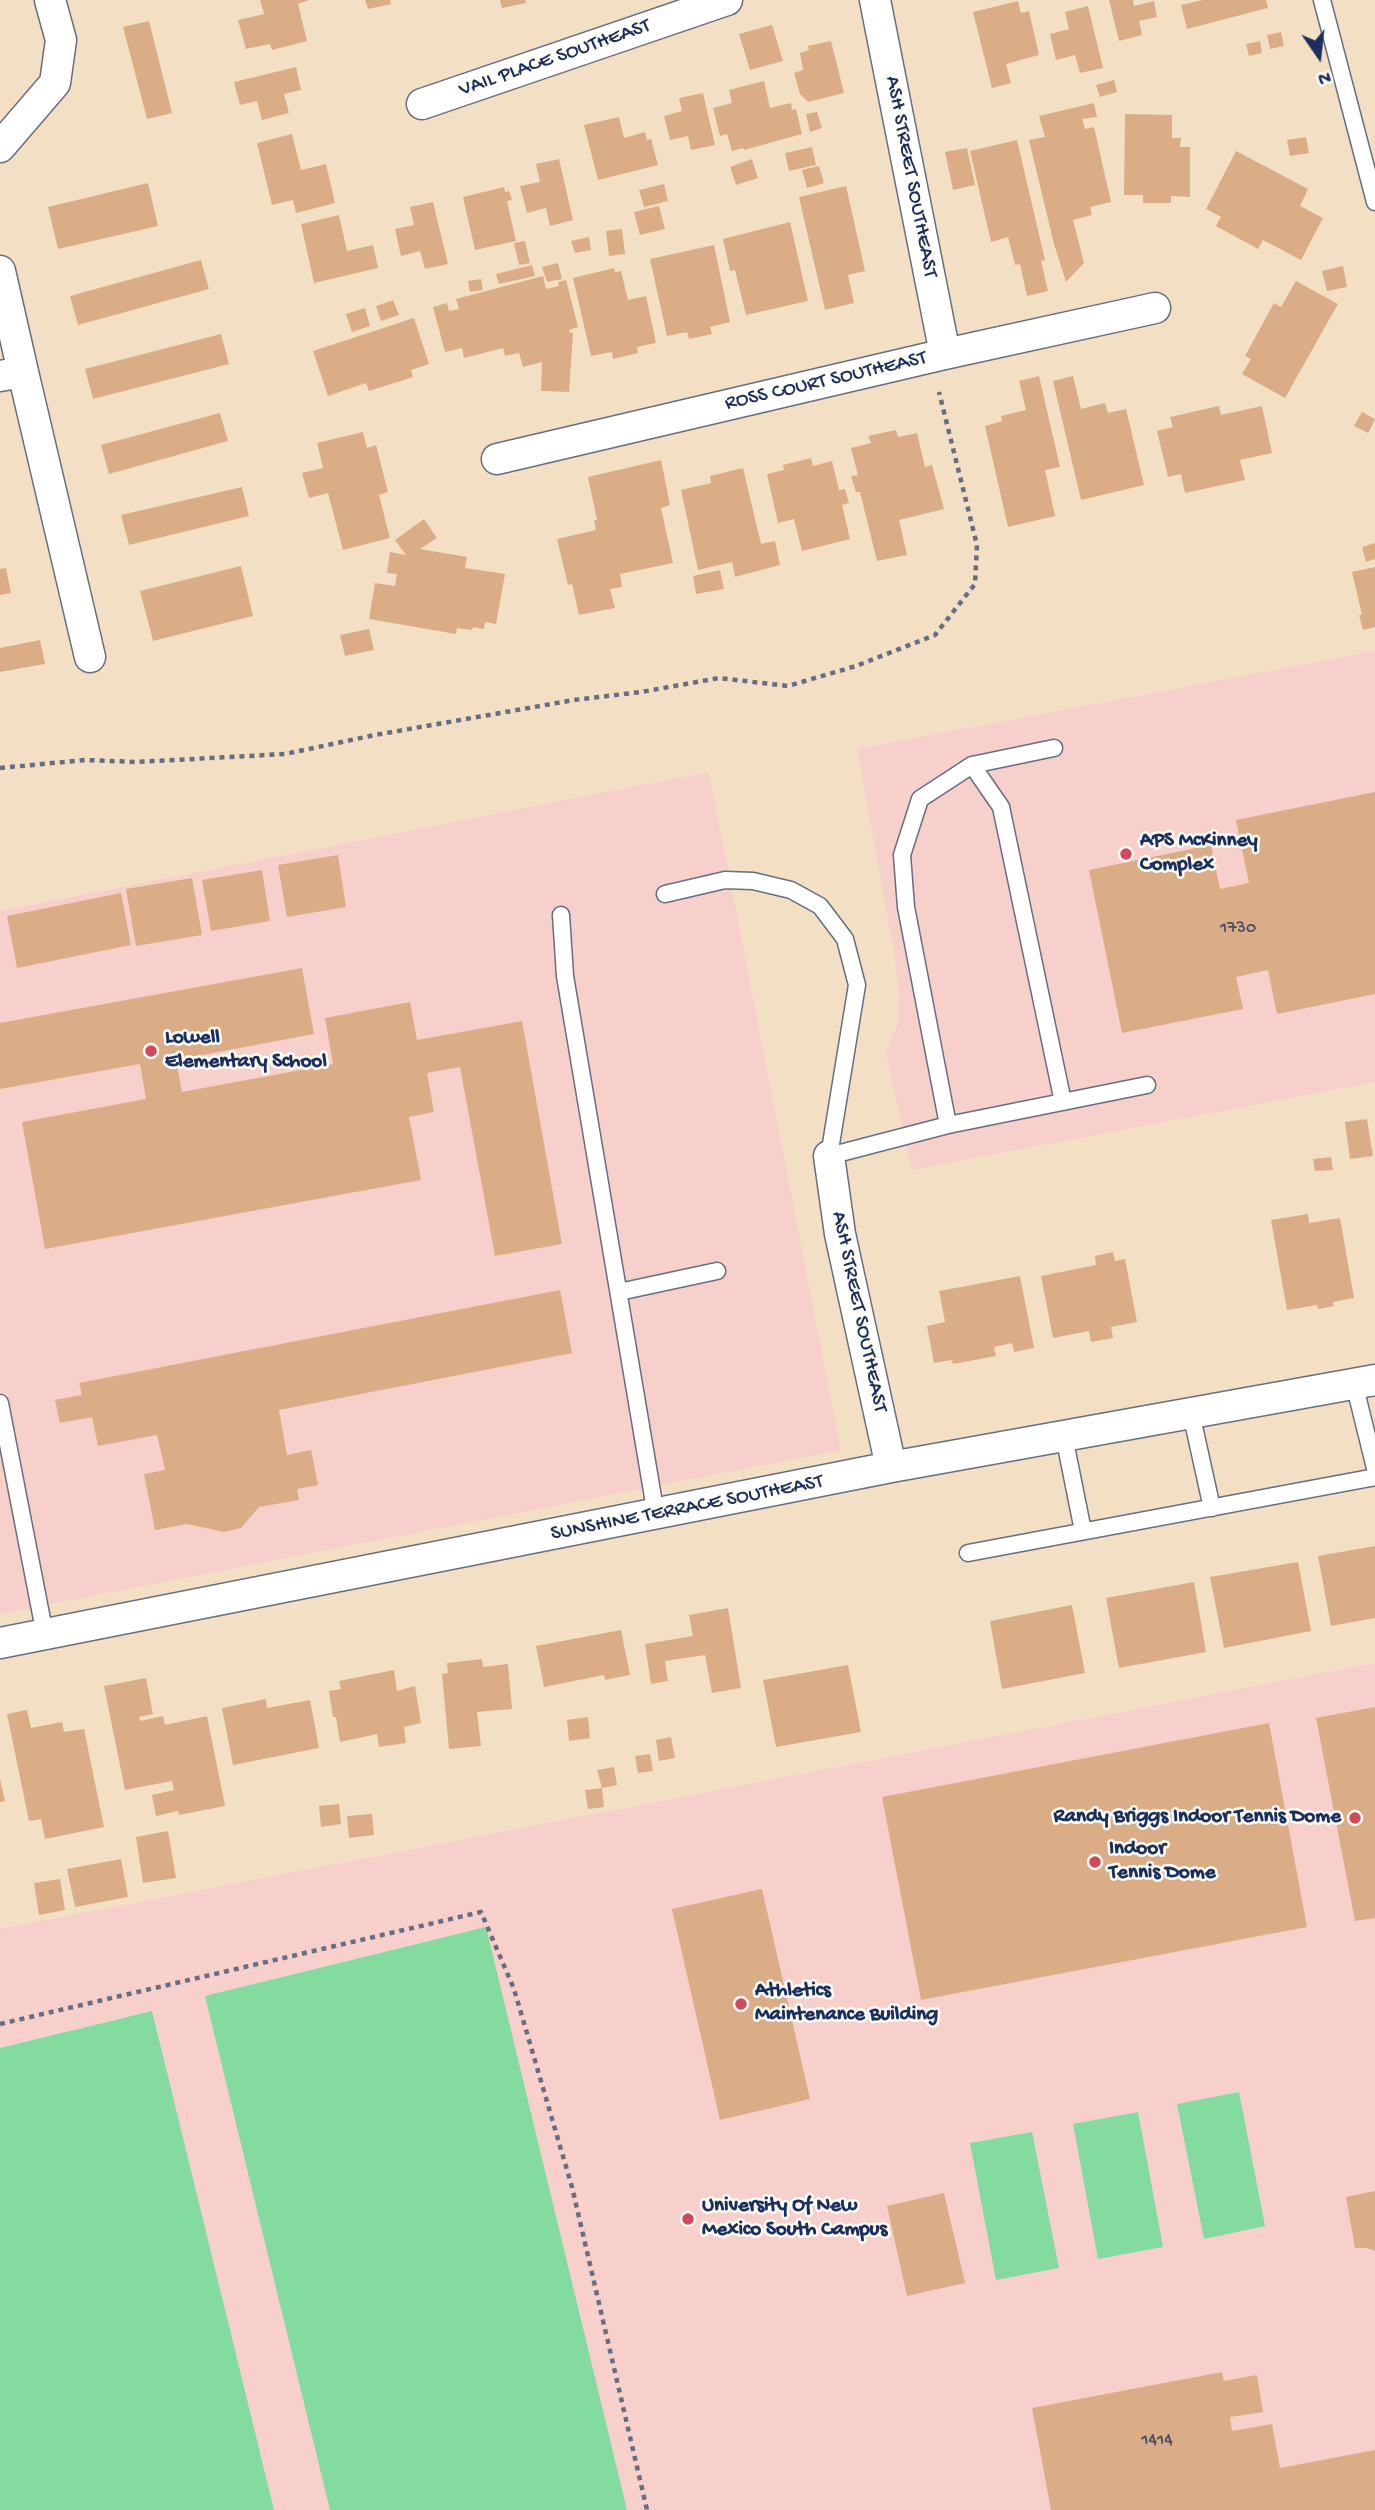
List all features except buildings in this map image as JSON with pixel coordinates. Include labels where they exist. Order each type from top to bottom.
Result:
[{"type":"street","points":[[0,147],[55,83],[61,40],[50,0]]},
{"type":"street","name":"VAIL PLACE SOUTHEAST","points":[[422,104],[727,0]]},
{"type":"street","name":"ASH STREET SOUTHEAST","points":[[875,0],[946,354]]},
{"type":"street","points":[[0,271],[11,374],[90,657]]},
{"type":"street","name":"ROSS COURT SOUTHEAST","points":[[497,458],[1155,308]]},
{"type":"street","name":"ASH STREET SOUTHEAST","points":[[829,1156],[840,1234],[891,1467]]},
{"type":"street","name":"SUNSHINE TERRACE SOUTHEAST","points":[[0,1643],[891,1467],[1364,1381]]},
{"type":"lane","points":[[1322,0],[1375,202]]},
{"type":"lane","points":[[948,1125],[906,907],[902,855],[920,799],[972,765],[1054,748]]},
{"type":"lane","points":[[972,765],[1001,807],[1063,1102]]},
{"type":"lane","points":[[665,894],[725,880],[753,881],[791,890],[820,906],[845,939],[857,985],[829,1156],[948,1125],[1147,1085]]},
{"type":"lane","points":[[561,915],[565,976],[656,1515]]},
{"type":"lane","points":[[619,1292],[717,1271]]},
{"type":"lane","points":[[1364,1381],[1375,1468]]},
{"type":"lane","points":[[0,1403],[45,1635]]},
{"type":"lane","points":[[1191,1413],[1212,1508]]},
{"type":"lane","points":[[1064,1436],[1083,1531]]},
{"type":"lane","points":[[968,1553],[1375,1477]]},
{"type":"path","points":[[0,768],[85,760],[137,762],[285,754],[375,735],[574,700],[719,678],[788,686],[856,666],[935,635],[975,584],[977,545],[939,391]]},
{"type":"path","points":[[0,2024],[481,1912],[514,1989],[572,2188],[647,2510]]},
{"type":"shaded area","name":"APS McKinney Complex","points":[[1375,651],[1375,1082],[912,1170],[886,1054],[898,1023],[899,995],[895,959],[857,749]]},
{"type":"shaded area","points":[[709,772],[841,1450],[0,1614],[0,911]]},
{"type":"shaded area","name":"University Of New Mexico South Campus","points":[[1375,1663],[1375,2510],[0,2510],[0,1929]]},
{"type":"green space","points":[[486,1927],[627,2510],[330,2510],[205,1996]]},
{"type":"green space","points":[[152,2011],[274,2510],[0,2510],[0,2048]]},
{"type":"green space","points":[[1239,2092],[1265,2226],[1204,2239],[1177,2104]]},
{"type":"green space","points":[[1138,2112],[1163,2247],[1098,2259],[1073,2124]]},
{"type":"green space","points":[[1032,2132],[1059,2268],[996,2280],[970,2143]]},
{"type":"place","name":"APS McKinney Complex","points":[[1126,854]]},
{"type":"place","name":"Lowell Elementary School","points":[[151,1051]]},
{"type":"place","name":"Randy Briggs Indoor Tennis Dome","points":[[1355,1818]]},
{"type":"place","name":"Indoor Tennis Dome","points":[[1095,1862]]},
{"type":"place","name":"Athletics Maintenance Building","points":[[741,2004]]},
{"type":"place","name":"University Of New Mexico South Campus","points":[[688,2219]]}]
